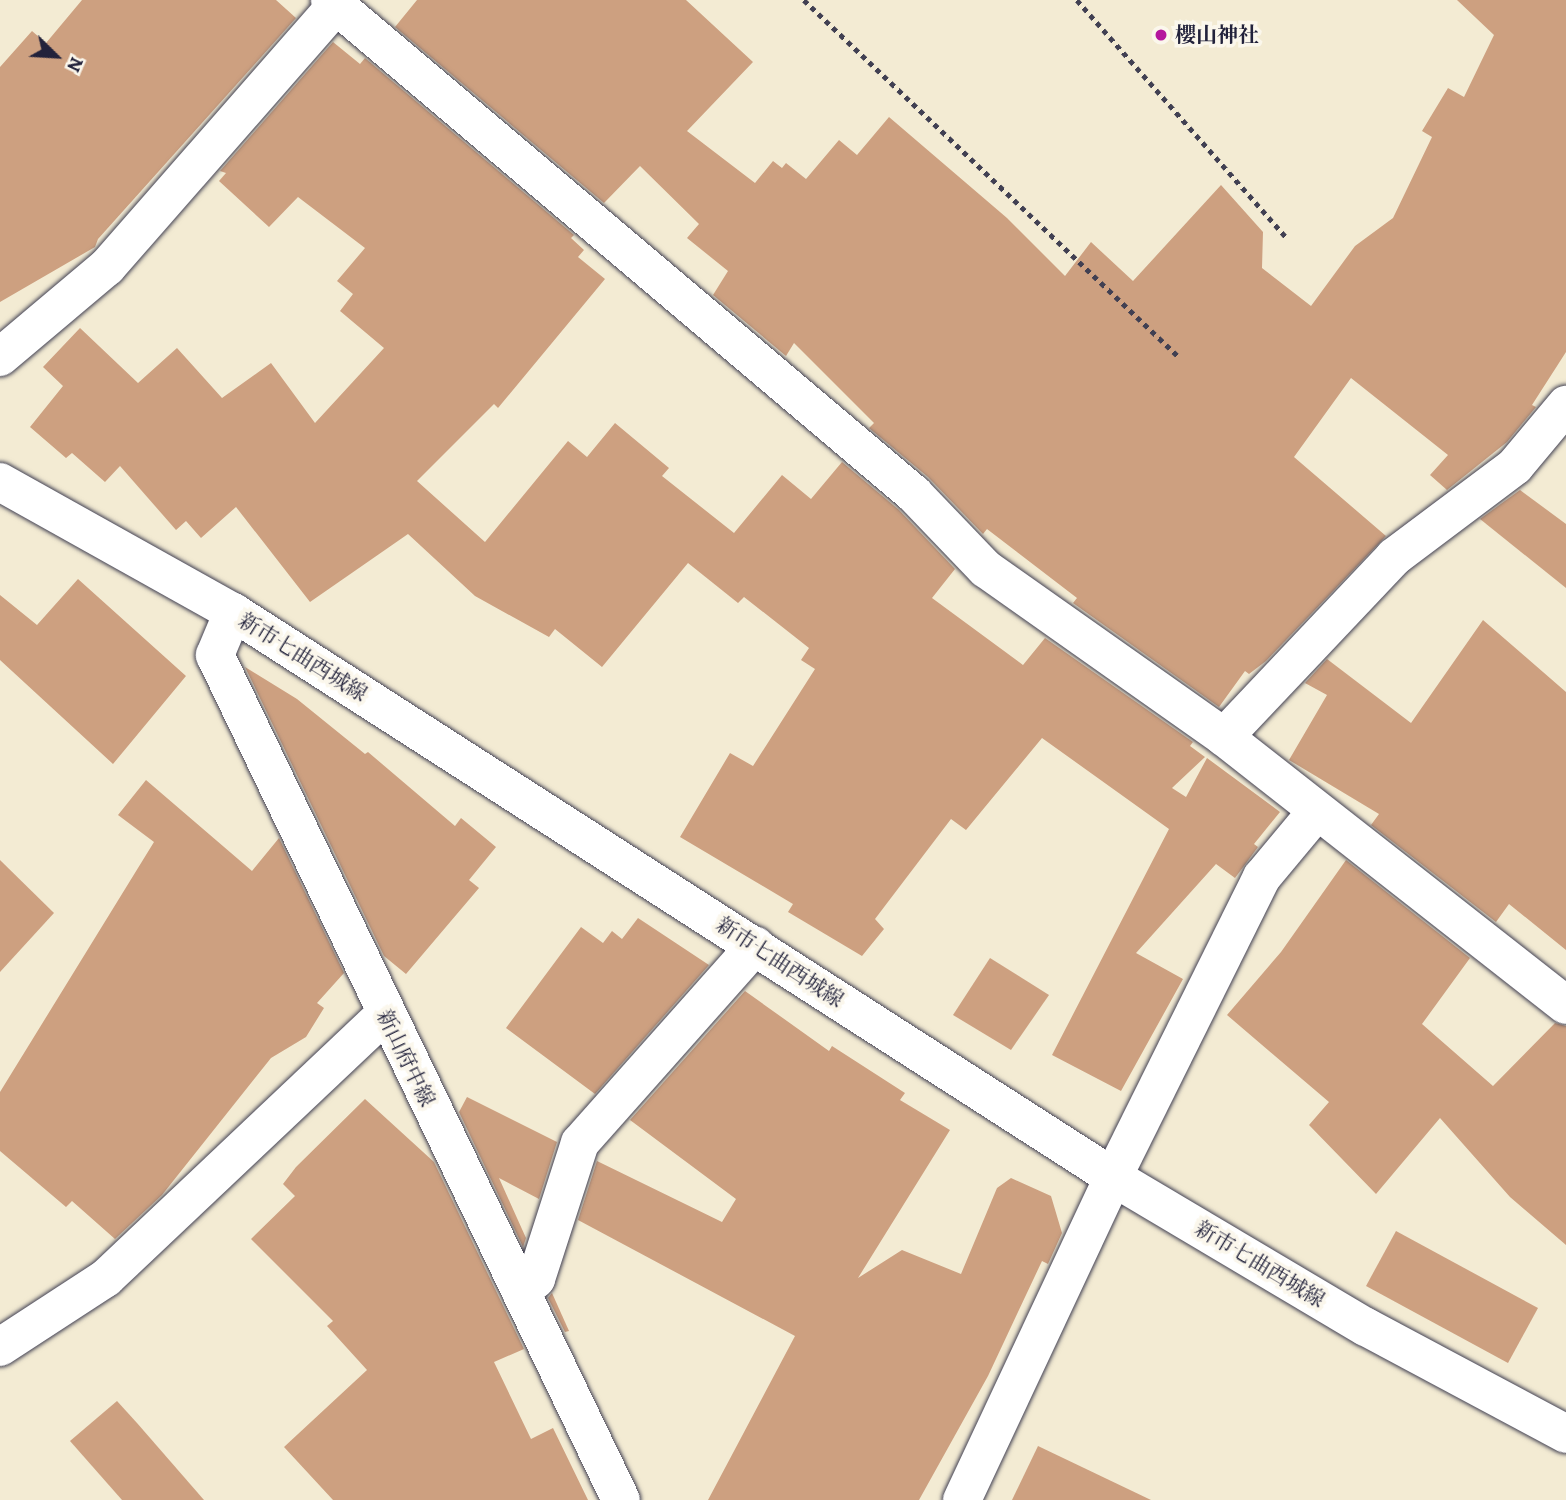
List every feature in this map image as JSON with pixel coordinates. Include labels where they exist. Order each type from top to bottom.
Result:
[{"type":"street","points":[[0,357],[107,267],[333,3],[914,494],[986,569],[1224,737],[1566,1005]]},
{"type":"street","points":[[1224,737],[1394,557],[1516,466],[1566,405]]},
{"type":"street","name":"新市七曲西城線","points":[[0,482],[233,612],[1113,1177],[1366,1327],[1566,1434]]},
{"type":"street","name":"新山府中線","points":[[233,612],[215,655],[385,1014],[621,1500]]},
{"type":"street","points":[[962,1500],[1113,1177],[1262,877],[1317,811]]},
{"type":"street","points":[[521,1292],[536,1279],[580,1143],[755,946]]},
{"type":"street","points":[[0,1347],[106,1278],[385,1014]]},
{"type":"path","points":[[804,0],[1179,357]]},
{"type":"path","points":[[1077,0],[1287,238]]},
{"type":"building","points":[[82,0],[276,0],[296,18],[98,239],[95,247],[0,302],[0,67],[32,31],[46,43]]},
{"type":"building","points":[[417,0],[686,0],[753,62],[687,131],[755,183],[773,161],[782,168],[786,163],[806,179],[839,140],[857,155],[889,117],[1007,218],[1065,276],[1091,242],[1133,281],[1221,185],[1263,232],[1262,268],[1311,306],[1355,246],[1393,218],[1432,137],[1422,131],[1448,88],[1464,97],[1494,35],[1457,0],[1566,0],[1566,352],[1532,405],[1536,407],[1507,442],[1447,490],[1430,475],[1448,455],[1351,378],[1294,457],[1386,536],[1266,661],[1249,674],[1245,671],[1219,707],[1073,603],[1077,598],[987,529],[983,534],[928,477],[869,428],[874,423],[794,343],[786,356],[713,295],[728,271],[687,238],[699,224],[640,166],[604,203],[395,27]]},
{"type":"building","points":[[333,42],[360,64],[365,58],[574,235],[571,238],[584,250],[578,257],[605,279],[498,408],[494,404],[417,481],[485,542],[568,441],[587,457],[615,423],[669,468],[662,476],[734,533],[782,475],[811,499],[842,462],[899,510],[955,569],[932,598],[1023,665],[1045,638],[1193,742],[1190,746],[1205,757],[1172,788],[1186,797],[1207,758],[1280,812],[1254,844],[1258,847],[1235,878],[1216,864],[1136,953],[1183,979],[1121,1091],[1052,1055],[1169,829],[1042,738],[966,830],[951,819],[875,919],[884,929],[862,956],[788,912],[793,904],[680,837],[730,753],[753,766],[815,669],[801,660],[809,648],[744,597],[738,603],[688,563],[602,667],[555,629],[549,637],[475,596],[408,534],[310,602],[236,507],[201,538],[186,521],[176,530],[120,466],[105,482],[72,453],[66,458],[30,427],[63,386],[43,367],[80,328],[138,383],[177,348],[222,398],[271,363],[315,423],[384,348],[340,311],[353,294],[337,281],[365,248],[298,197],[269,227],[219,181],[226,173],[220,171]]},
{"type":"building","points":[[1520,490],[1566,524],[1566,588],[1480,519]]},
{"type":"building","points":[[78,579],[186,676],[113,764],[0,660],[0,595],[37,625]]},
{"type":"building","points":[[1483,620],[1566,692],[1566,950],[1509,904],[1496,922],[1371,825],[1379,814],[1289,760],[1327,695],[1305,683],[1327,659],[1411,723]]},
{"type":"building","points":[[245,667],[297,699],[365,754],[368,752],[455,826],[461,818],[496,847],[469,880],[479,888],[406,974],[384,956]]},
{"type":"building","points":[[146,780],[252,871],[279,838],[344,973],[317,1003],[324,1008],[306,1037],[271,1058],[162,1195],[115,1239],[72,1201],[66,1207],[0,1151],[0,1092],[154,842],[118,815]]},
{"type":"building","points":[[0,860],[54,913],[0,972]]},
{"type":"building","points":[[1346,860],[1470,958],[1422,1024],[1493,1086],[1555,1023],[1566,1026],[1566,1245],[1510,1197],[1440,1118],[1376,1194],[1309,1125],[1329,1102],[1227,1015],[1281,952]]},
{"type":"building","points":[[638,918],[709,965],[595,1094],[506,1028],[581,927],[603,943],[612,931],[622,939]]},
{"type":"building","points":[[990,958],[1049,995],[1011,1050],[953,1015]]},
{"type":"building","points":[[745,991],[829,1051],[832,1046],[905,1093],[900,1100],[950,1130],[858,1278],[902,1250],[961,1274],[997,1188],[1011,1178],[1051,1196],[1062,1233],[1048,1264],[1042,1261],[988,1376],[919,1500],[708,1500],[795,1336],[578,1220],[597,1161],[722,1222],[736,1199],[630,1120]]},
{"type":"building","points":[[467,1097],[557,1142],[539,1199],[499,1178],[526,1238],[523,1247],[459,1112]]},
{"type":"building","points":[[365,1099],[434,1162],[524,1349],[494,1362],[531,1439],[553,1428],[588,1500],[333,1500],[284,1447],[367,1370],[327,1326],[333,1321],[251,1239],[295,1196],[283,1184],[296,1167]]},
{"type":"building","points":[[1396,1231],[1538,1308],[1508,1363],[1366,1286]]},
{"type":"building","points":[[552,1293],[569,1331],[565,1332],[548,1298]]},
{"type":"building","points":[[117,1401],[204,1500],[122,1500],[70,1441]]},
{"type":"building","points":[[1038,1446],[1151,1500],[1012,1500]]},
{"type":"place","name":"櫻山神社","points":[[1161,35]]}]
